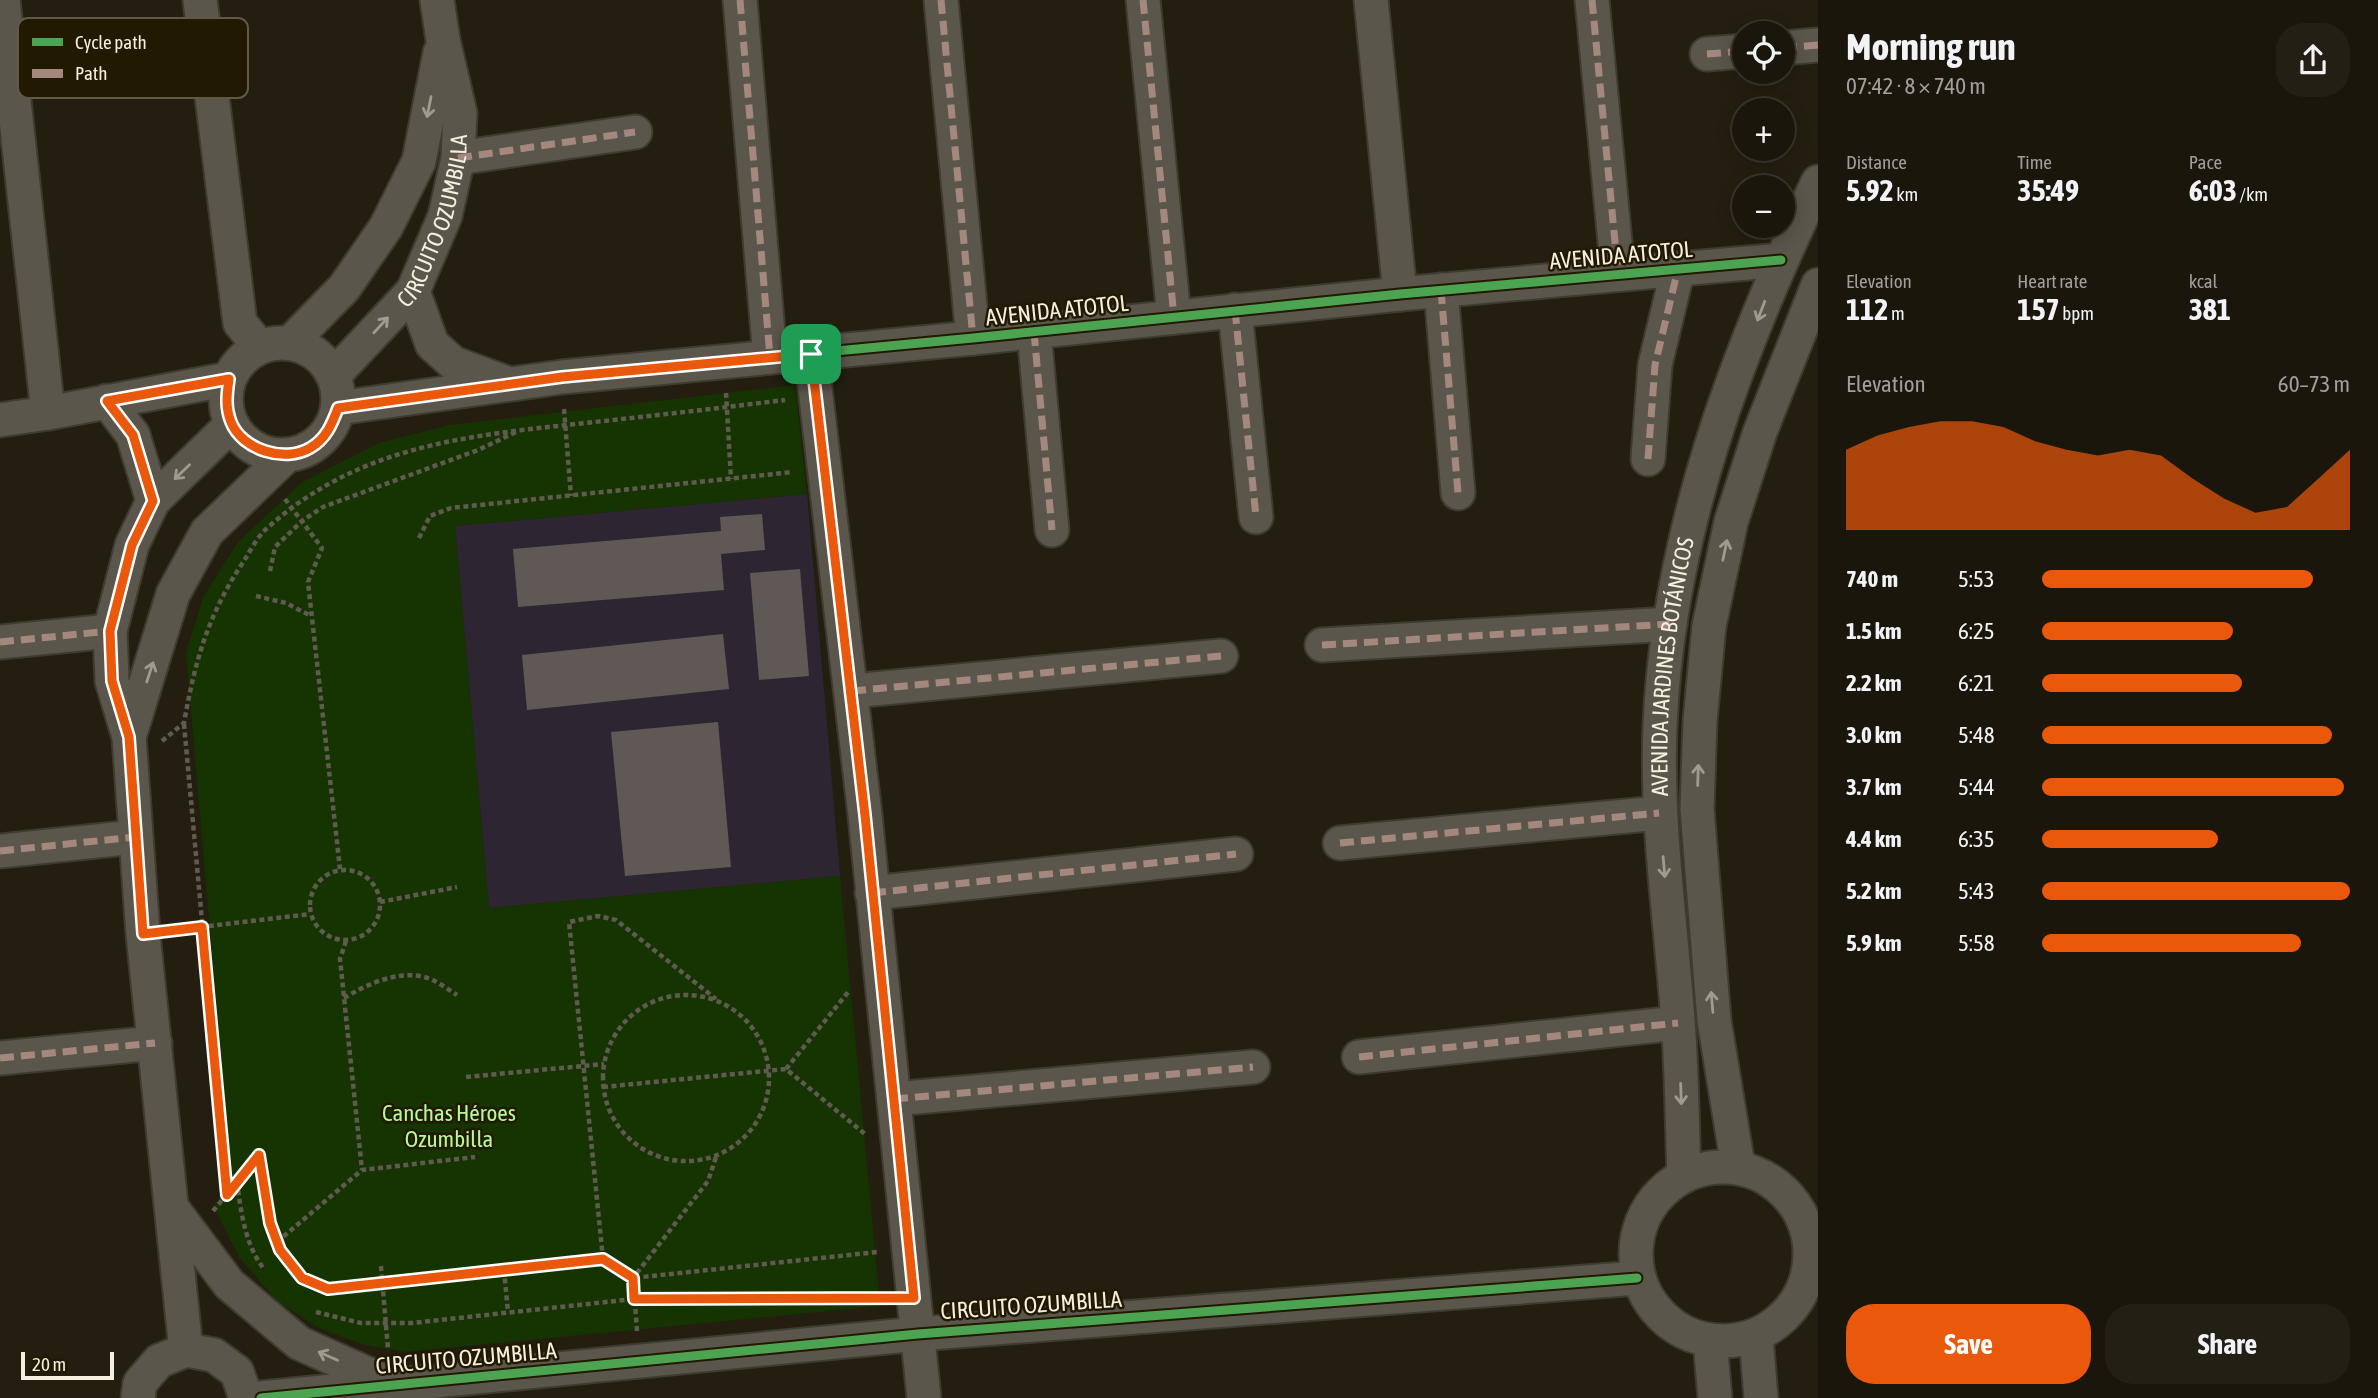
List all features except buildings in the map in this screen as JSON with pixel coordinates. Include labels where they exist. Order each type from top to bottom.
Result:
[{"type":"street","points":[[3,0],[48,413]]},
{"type":"street","points":[[200,0],[202,18]]},
{"type":"street","name":"CIRCUITO OZUMBILLA","points":[[334,375],[414,291],[445,216],[458,158],[460,113],[437,0]]},
{"type":"street","points":[[740,0],[770,357]]},
{"type":"street","points":[[941,0],[973,338]]},
{"type":"street","points":[[1143,0],[1174,317]]},
{"type":"street","points":[[1371,0],[1400,294]]},
{"type":"street","points":[[1592,0],[1618,274]]},
{"type":"street","name":"CIRCUITO OZUMBILLA","points":[[275,345],[344,288],[386,227],[419,161],[443,40]]},
{"type":"street","points":[[1795,47],[1818,45]]},
{"type":"street","points":[[1707,54],[1732,52]]},
{"type":"street","points":[[212,98],[240,323],[275,345],[316,353],[334,375],[338,391],[338,408],[329,431],[310,448],[277,464],[254,449],[231,425],[225,402],[229,379],[241,360],[275,345]]},
{"type":"street","points":[[458,158],[635,132]]},
{"type":"street","name":"AVENIDA JARDINES BOTÁNICOS","points":[[1684,1174],[1678,1023],[1659,813],[1660,724],[1670,624],[1690,514],[1719,420],[1781,260],[1818,182]]},
{"type":"street","name":"AVENIDA ATOTOL","points":[[338,408],[562,377],[1441,290],[1781,260]]},
{"type":"street","points":[[1648,459],[1655,365],[1678,270]]},
{"type":"street","name":"AVENIDA JARDINES BOTÁNICOS","points":[[1738,1166],[1714,1020],[1697,809],[1702,694],[1709,626],[1731,522],[1759,432],[1818,285]]},
{"type":"street","points":[[1441,290],[1458,493]]},
{"type":"street","points":[[414,291],[432,344],[453,363],[510,384]]},
{"type":"street","points":[[1235,310],[1256,517]]},
{"type":"street","points":[[1034,332],[1052,530]]},
{"type":"street","points":[[811,354],[852,691],[924,1398]]},
{"type":"street","points":[[0,419],[48,413],[229,379]]},
{"type":"street","points":[[107,401],[133,435],[153,501]]},
{"type":"street","name":"CIRCUITO OZUMBILLA","points":[[186,1350],[143,934],[130,752],[112,681],[110,631],[132,545],[153,501],[231,425]]},
{"type":"street","name":"CIRCUITO OZUMBILLA","points":[[130,752],[173,594],[207,532],[277,464]]},
{"type":"street","points":[[1322,645],[1670,624]]},
{"type":"street","points":[[0,642],[110,631]]},
{"type":"street","points":[[852,691],[1220,656]]},
{"type":"street","points":[[1340,844],[1659,813]]},
{"type":"street","points":[[0,852],[135,837]]},
{"type":"street","points":[[872,893],[1236,854]]},
{"type":"street","points":[[1359,1057],[1678,1023]]},
{"type":"street","points":[[0,1058],[155,1043]]},
{"type":"street","points":[[894,1098],[1253,1067]]},
{"type":"street","points":[[1738,1166],[1775,1181],[1801,1210],[1815,1248],[1807,1284],[1787,1315],[1756,1336],[1710,1341],[1678,1330],[1652,1307],[1637,1278],[1635,1237],[1652,1200],[1684,1174],[1738,1166]]},
{"type":"street","name":"CIRCUITO OZUMBILLA","points":[[172,1208],[229,1284],[299,1343],[390,1384]]},
{"type":"street","name":"CIRCUITO OZUMBILLA","points":[[261,1398],[918,1334],[1637,1278]]},
{"type":"street","points":[[1756,1336],[1761,1398]]},
{"type":"street","points":[[1710,1341],[1715,1398]]},
{"type":"street","points":[[138,1398],[140,1383],[159,1361],[186,1350],[214,1355],[222,1361],[237,1373],[246,1398]]},
{"type":"path","points":[[724,362],[731,480]]},
{"type":"path","points":[[562,377],[571,496]]},
{"type":"path","points":[[227,1195],[184,723],[194,670],[208,626],[233,577],[263,532],[315,493],[368,464],[426,445],[520,430],[817,396]]},
{"type":"path","points":[[270,571],[275,547],[302,521],[323,507],[478,450],[520,430]]},
{"type":"path","points":[[277,464],[292,509],[322,548],[308,582],[340,869]]},
{"type":"path","points":[[419,538],[430,516],[451,508],[731,480],[825,467]]},
{"type":"path","points":[[256,596],[286,603],[312,616]]},
{"type":"path","points":[[130,752],[184,723]]},
{"type":"path","points":[[340,869],[362,874],[371,881],[378,891],[380,902],[375,924],[358,938],[346,941],[323,934],[310,914],[309,902],[318,880],[340,869]]},
{"type":"path","points":[[380,902],[457,887]]},
{"type":"path","points":[[143,934],[310,914]]},
{"type":"path","points":[[603,1259],[569,922],[598,916],[616,920],[717,1000],[742,1015],[759,1037],[769,1070],[769,1092],[760,1119],[741,1141],[717,1156],[688,1162],[660,1158],[634,1145],[616,1126],[605,1102],[601,1076],[607,1050],[620,1027],[639,1009],[662,997],[689,994],[717,1000]]},
{"type":"path","points":[[346,941],[340,959],[362,1170]]},
{"type":"path","points":[[786,1069],[879,954]]},
{"type":"path","points":[[344,998],[370,983],[402,976],[431,979],[457,995]]},
{"type":"path","points":[[466,1077],[604,1063]]},
{"type":"path","points":[[603,1087],[786,1069],[900,1163]]},
{"type":"path","points":[[192,1236],[259,1155],[270,1223],[280,1250],[302,1278],[328,1289],[603,1259],[633,1278],[909,1248]]},
{"type":"path","points":[[639,1361],[633,1278],[708,1181],[717,1156]]},
{"type":"path","points":[[277,1242],[362,1170],[475,1157]]},
{"type":"path","points":[[237,1182],[243,1222],[256,1259],[271,1276]]},
{"type":"path","points":[[381,1266],[390,1384]]},
{"type":"path","points":[[504,1270],[508,1312]]},
{"type":"path","points":[[307,1307],[318,1313],[361,1323],[412,1323],[634,1299],[914,1298]]},
{"type":"shaded area","points":[[807,494],[840,876],[489,908],[455,526]]},
{"type":"green space","name":"Canchas Héroes Ozumbilla","points":[[795,385],[807,494],[455,526],[489,908],[840,876],[880,1306],[405,1352],[361,1344],[317,1327],[277,1301],[240,1258],[213,1206],[232,1182],[186,653],[203,598],[238,542],[301,483],[379,443],[449,425]]},
{"type":"marked path","points":[[740,0],[770,357]]},
{"type":"marked path","points":[[941,0],[973,338]]},
{"type":"marked path","points":[[1143,0],[1174,317]]},
{"type":"marked path","points":[[1592,0],[1618,274]]},
{"type":"marked path","points":[[1795,47],[1818,45]]},
{"type":"marked path","points":[[1707,54],[1732,52]]},
{"type":"marked path","points":[[458,158],[635,132]]},
{"type":"marked path","points":[[1648,459],[1655,365],[1678,269]]},
{"type":"marked path","points":[[1441,290],[1458,493]]},
{"type":"marked path","points":[[1235,310],[1256,517]]},
{"type":"marked path","points":[[1034,332],[1052,530]]},
{"type":"marked path","points":[[1322,645],[1670,624]]},
{"type":"marked path","points":[[0,642],[110,631]]},
{"type":"marked path","points":[[852,691],[1221,656]]},
{"type":"marked path","points":[[1340,843],[1659,813]]},
{"type":"marked path","points":[[0,851],[135,837]]},
{"type":"marked path","points":[[872,893],[1236,854]]},
{"type":"marked path","points":[[1359,1057],[1678,1023]]},
{"type":"marked path","points":[[0,1058],[155,1043]]},
{"type":"marked path","points":[[894,1099],[1253,1067]]},
{"type":"cycle path","points":[[338,408],[562,377],[1400,294],[1781,260]]},
{"type":"cycle path","points":[[261,1398],[918,1334],[1637,1278]]},
{"type":"route","points":[[811,354],[852,691],[914,1298],[634,1299],[633,1278],[603,1259],[328,1289],[302,1278],[280,1250],[270,1223],[259,1155],[227,1195],[202,927],[143,934],[129,737],[112,681],[110,631],[132,545],[153,501],[133,435],[107,401],[229,379],[225,402],[231,425],[254,449],[287,455],[310,448],[329,431],[338,408],[562,377],[811,354]]}]
